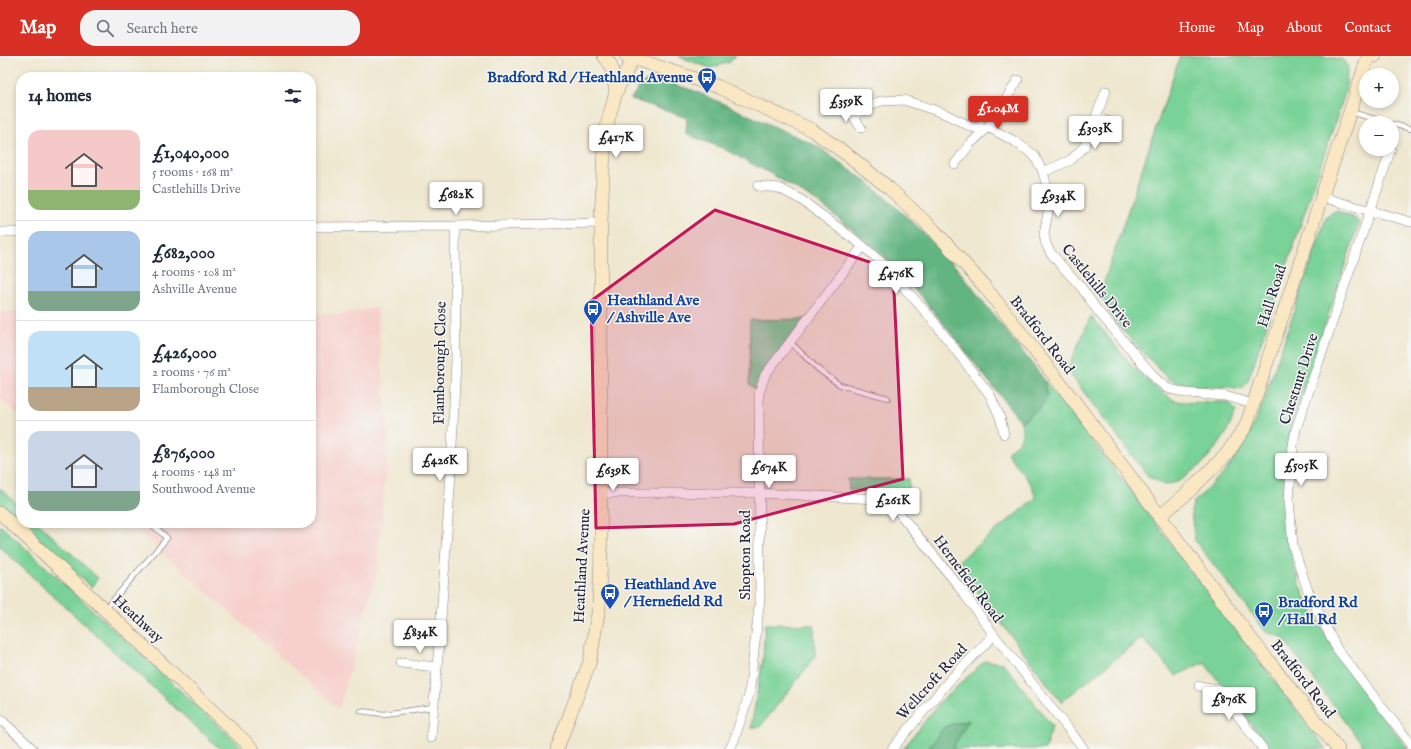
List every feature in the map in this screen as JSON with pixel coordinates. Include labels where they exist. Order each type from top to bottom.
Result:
[{"type":"main road","name":"Heathland Avenue","points":[[604,56],[611,65],[616,92]]},
{"type":"main road","name":"Hall Road","points":[[1160,517],[1226,455],[1246,426],[1368,56]]},
{"type":"main road","name":"Heathland Avenue","points":[[557,749],[590,661],[599,607],[601,554],[602,223],[604,147],[616,92],[629,57]]},
{"type":"main road","name":"Bradford Road","points":[[629,57],[719,86],[812,130],[849,156],[890,189],[934,230],[985,287],[1074,401],[1244,631],[1338,749]]},
{"type":"main road","name":"Heathway","points":[[0,513],[16,528]]},
{"type":"main road","name":"Heathway","points":[[16,528],[253,749]]},
{"type":"street","points":[[955,164],[970,144],[988,127],[1018,80]]},
{"type":"street","points":[[1043,172],[1070,160],[1084,147],[1106,91]]},
{"type":"street","name":"Castlehills Drive","points":[[854,117],[867,106],[882,101],[904,100],[943,113],[974,128],[988,127],[1014,140],[1034,155],[1043,172],[1049,194],[1049,207],[1044,234],[1046,244],[1050,252],[1081,287],[1097,310],[1157,380],[1167,388],[1185,393],[1214,395],[1253,404]]},
{"type":"street","points":[[844,107],[854,117],[861,128]]},
{"type":"street","points":[[1096,117],[1111,123]]},
{"type":"street","name":"Chestnut Drive","points":[[1389,156],[1296,429],[1293,445],[1289,500],[1294,546],[1308,591],[1338,648],[1411,744]]},
{"type":"street","points":[[758,186],[779,188],[800,199],[863,246],[883,264],[931,318],[990,395],[1000,417],[1004,434]]},
{"type":"street","points":[[1321,197],[1411,222]]},
{"type":"street","points":[[316,227],[602,223]]},
{"type":"street","name":"Flamborough Close","points":[[431,738],[450,490],[456,367],[455,226]]},
{"type":"street","points":[[0,232],[16,232]]},
{"type":"street","name":"Shopton Road","points":[[729,749],[733,743],[750,695],[760,598],[758,493],[759,394],[765,375],[863,246]]},
{"type":"street","name":"Hernefield Road","points":[[601,493],[758,493],[876,499],[896,509],[957,584],[994,635],[1084,749]]},
{"type":"street","name":"Wellcroft Road","points":[[892,749],[948,682],[994,635]]},
{"type":"street","points":[[401,663],[436,667]]},
{"type":"street","points":[[1199,686],[1218,689],[1263,749]]},
{"type":"street","points":[[0,719],[33,749]]},
{"type":"lane","points":[[1350,112],[1364,116]]},
{"type":"lane","points":[[1399,126],[1411,129]]},
{"type":"lane","points":[[790,342],[819,370],[840,385],[888,398]]},
{"type":"lane","points":[[105,610],[167,538],[156,528]]},
{"type":"lane","points":[[360,711],[384,714],[433,707]]},
{"type":"highlighted area","points":[[715,210],[893,270],[903,479],[734,524],[596,528],[591,301]]},
{"type":"shaded area","points":[[377,308],[388,436],[378,567],[339,709],[169,559],[136,528],[316,528],[316,313],[337,315]]},
{"type":"shaded area","points":[[0,312],[16,312],[16,412],[0,398]]},
{"type":"green space","points":[[678,56],[736,56],[730,62],[710,68]]},
{"type":"green space","points":[[1180,56],[1320,56],[1341,59],[1348,65],[1345,93],[1248,381],[1242,389],[1231,387],[1203,387],[1183,384],[1168,379],[1115,322],[1100,294]]},
{"type":"green space","points":[[653,78],[695,91],[817,146],[871,185],[919,228],[956,267],[1043,378],[1048,396],[1040,408],[1021,422],[934,312],[898,270],[874,247],[819,203],[773,175],[722,148],[686,134],[687,118],[631,99],[640,86]]},
{"type":"green space","points":[[1336,211],[1355,218],[1359,223],[1293,421],[1284,471],[1286,529],[1291,555],[1298,579],[1319,625],[1332,647],[1362,689],[1408,749],[1366,749],[1282,637],[1266,632],[1195,541],[1191,511],[1194,502],[1224,473],[1242,449],[1262,405],[1326,218]]},
{"type":"green space","points":[[1091,316],[1134,367],[1154,386],[1171,399],[1181,402],[1229,403],[1236,411],[1227,432],[1220,443],[1201,465],[1177,482],[1165,485],[1147,475],[1067,370]]},
{"type":"green space","points":[[808,319],[765,375],[759,393],[749,384],[750,320]]},
{"type":"green space","points":[[1043,378],[1129,488],[1326,749],[1270,749],[1204,662],[1176,676],[1142,638],[1061,702],[956,563],[1036,498],[1032,486],[1007,453],[1020,439],[1022,433],[1021,422],[1040,408],[1048,396]]},
{"type":"green space","points":[[848,479],[909,479],[910,507],[904,509],[889,496],[849,490]]},
{"type":"green space","points":[[0,488],[16,503],[16,518],[0,504]]},
{"type":"green space","points":[[0,525],[244,749],[220,749],[0,547]]},
{"type":"green space","points":[[26,528],[43,528],[98,578],[91,587]]},
{"type":"green space","points":[[765,624],[814,625],[815,657],[760,727],[751,728],[763,659]]},
{"type":"green space","points":[[985,661],[1003,663],[1052,726],[1045,749],[903,749],[940,702]]},
{"type":"green space","points":[[969,720],[954,746],[954,749],[928,749],[944,727]]},
{"type":"place","name":"Bradford Rd / Heathland Avenue","points":[[707,94]]},
{"type":"place","name":"Heathland Ave / Ashville Ave","points":[[593,326]]},
{"type":"place","name":"Heathland Ave / Hernefield Rd","points":[[610,610]]},
{"type":"place","name":"Bradford Rd / Hall Rd","points":[[1264,628]]}]
